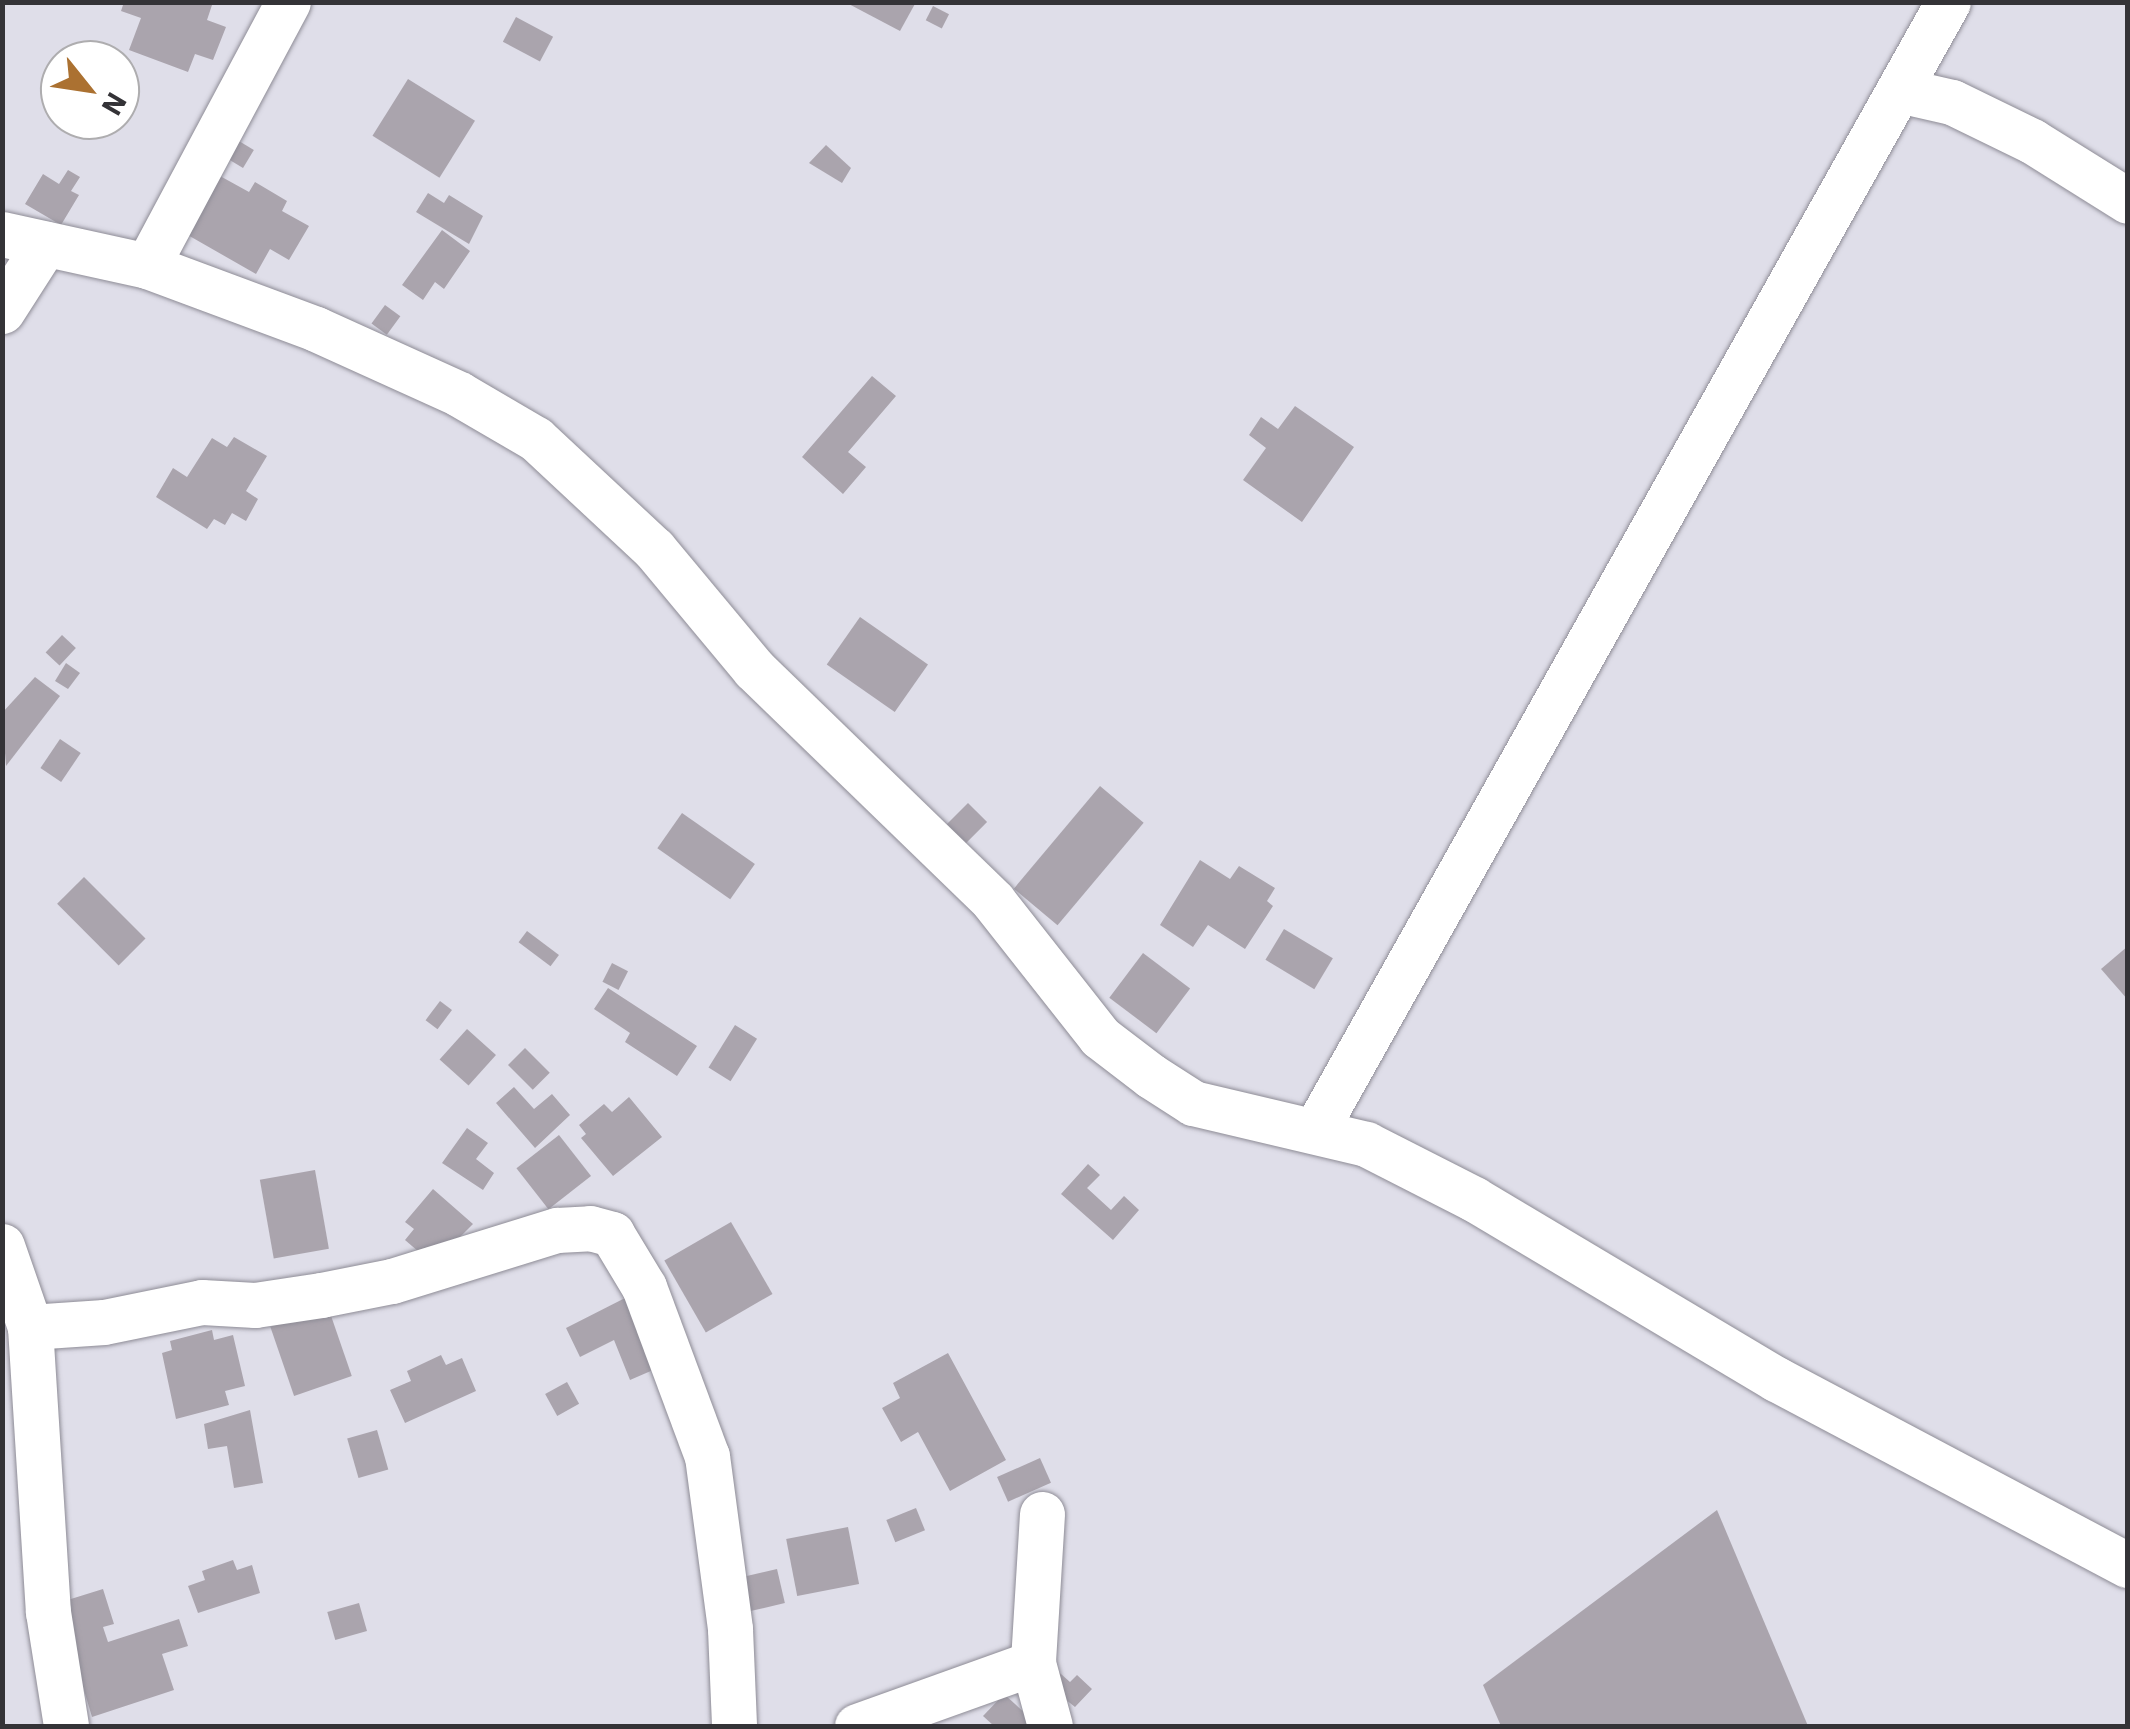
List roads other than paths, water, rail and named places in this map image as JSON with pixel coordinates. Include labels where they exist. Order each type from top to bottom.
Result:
[{"type":"street","points":[[147,266],[288,2]]},
{"type":"street","points":[[1316,1129],[1948,2]]},
{"type":"street","points":[[1899,90],[1952,102],[2128,201]]},
{"type":"street","points":[[2,311],[24,239],[147,266],[316,329],[459,394],[536,439],[615,509],[754,669],[993,901],[1100,1037],[1193,1103],[1316,1129],[1366,1144],[1474,1199],[1776,1380],[2128,1566]]},
{"type":"street","points":[[30,1328],[104,1322],[202,1302],[255,1305],[321,1295],[392,1282],[558,1230],[590,1228],[612,1234],[644,1286],[708,1456],[730,1629],[734,1726]]},
{"type":"street","points":[[2,1246],[30,1328],[48,1612],[66,1726]]},
{"type":"street","points":[[1042,1514],[1033,1663],[1050,1726]]},
{"type":"street","points":[[857,1726],[1033,1663]]}]
